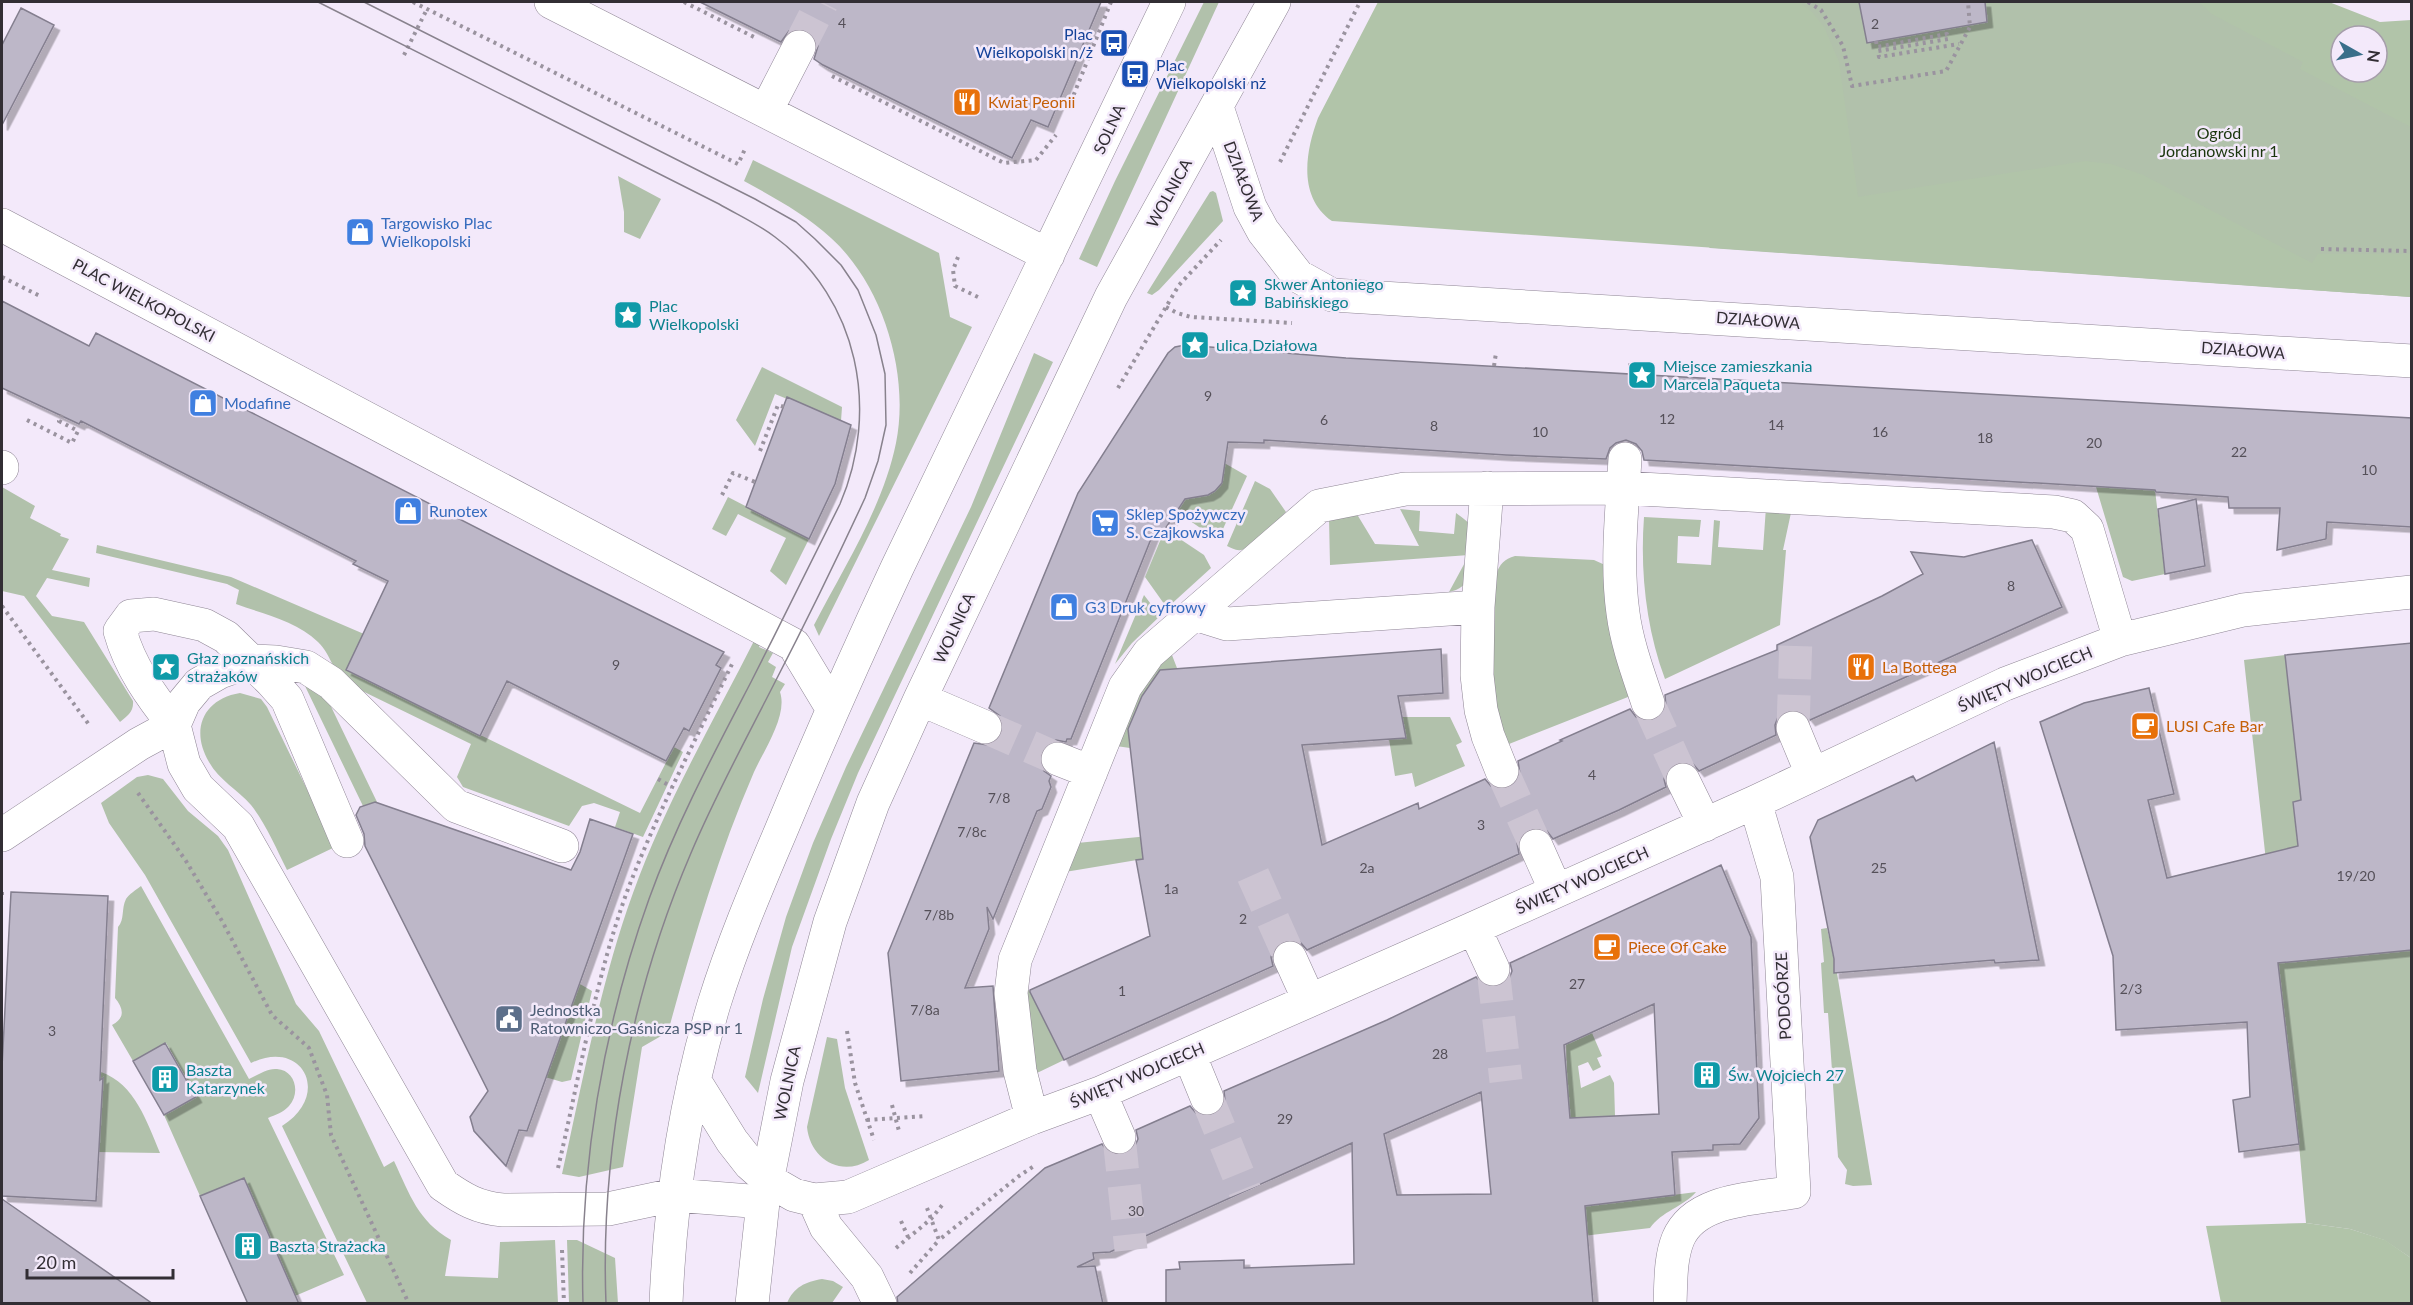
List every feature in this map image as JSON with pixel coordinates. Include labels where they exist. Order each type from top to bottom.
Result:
[{"type":"street","points":[[551,2],[1048,255],[995,361],[832,708],[747,910],[715,1003],[694,1080],[674,1195],[666,1304]]},
{"type":"street","name":"SOLNA","points":[[1048,255],[1170,2]]},
{"type":"street","points":[[1217,107],[1274,2]]},
{"type":"street","points":[[766,111],[797,52]]},
{"type":"street","name":"DZIAŁOWA","points":[[1217,107],[1250,207],[1263,231],[1298,276],[1332,295],[2412,361]]},
{"type":"street","name":"WOLNICA","points":[[752,1304],[766,1191],[787,1081],[830,922],[873,803],[1111,297],[1217,107]]},
{"type":"street","name":"PLAC WIELKOPOLSKI","points":[[2,225],[794,645],[832,708]]},
{"type":"street","points":[[1624,474],[1620,545],[1623,612],[1631,653],[1648,703]]},
{"type":"street","points":[[1032,1118],[1020,1071],[1011,993],[1015,960],[1125,687],[1149,653],[1319,506],[1405,489],[1487,488],[1624,474],[2054,512],[2073,516],[2087,529],[2120,640]]},
{"type":"street","points":[[1487,488],[1478,607],[1477,675],[1481,710],[1488,736],[1502,771]]},
{"type":"street","name":"ŚWIĘTY WOJCIECH","points":[[766,1191],[814,1200],[848,1197],[1032,1118],[1100,1093],[1474,928],[1705,825],[2005,684],[2120,640],[2243,610],[2412,592]]},
{"type":"street","points":[[1195,614],[1227,624],[1478,607]]},
{"type":"street","points":[[347,841],[287,699],[251,661],[226,637],[204,625],[154,614],[131,616],[120,631],[125,651],[147,691],[174,725],[184,764],[198,788],[237,826],[244,836],[443,1185],[463,1200],[487,1209],[608,1209],[674,1195],[766,1191],[694,1080]]},
{"type":"street","points":[[2,835],[174,725],[184,702],[199,684],[220,672],[251,661],[306,667],[331,683],[456,806],[562,846]]},
{"type":"street","points":[[920,699],[985,727]]},
{"type":"street","points":[[1793,728],[1812,774]]},
{"type":"street","points":[[1058,759],[1091,772]]},
{"type":"street","points":[[1683,780],[1705,825]]},
{"type":"street","name":"PODGÓRZE","points":[[1670,1304],[1672,1260],[1678,1238],[1690,1220],[1703,1211],[1725,1204],[1794,1192],[1777,877],[1755,802]]},
{"type":"street","points":[[1536,846],[1556,891]]},
{"type":"street","points":[[1474,928],[1493,969]]},
{"type":"street","points":[[1290,958],[1309,1000]]},
{"type":"street","points":[[1189,1054],[1208,1098]]},
{"type":"street","points":[[1100,1093],[1119,1137]]},
{"type":"street","points":[[814,1200],[826,1227],[867,1277],[880,1304]]},
{"type":"path","points":[[413,2],[738,164],[748,145]]},
{"type":"path","points":[[684,2],[797,52],[1004,163],[1036,159],[1059,131]]},
{"type":"path","points":[[1063,120],[1112,2]]},
{"type":"path","points":[[1112,397],[1179,285],[1266,187],[1360,2]]},
{"type":"path","points":[[1808,2],[1821,10],[1844,46],[1852,86],[1946,70],[1970,27],[1968,2]]},
{"type":"path","points":[[404,55],[427,9]]},
{"type":"path","points":[[1876,42],[1877,47],[1947,34],[1948,39],[1878,51],[1879,57],[1960,44]]},
{"type":"path","points":[[2321,249],[2412,251]]},
{"type":"path","points":[[960,252],[953,270],[955,286],[984,300]]},
{"type":"path","points":[[2,277],[50,302]]},
{"type":"path","points":[[1166,307],[1176,313],[1191,317],[1291,323],[1325,308],[1332,295]]},
{"type":"path","points":[[1494,366],[1496,353]]},
{"type":"path","points":[[1630,360],[1630,375]]},
{"type":"path","points":[[760,451],[778,405],[784,407]]},
{"type":"path","points":[[27,420],[72,443],[78,431],[59,421],[62,415]]},
{"type":"path","points":[[722,495],[733,472],[755,482]]},
{"type":"path","points":[[2,606],[186,861],[222,921],[272,1015],[309,1048],[327,1095],[331,1135],[409,1304]]},
{"type":"path","points":[[564,1304],[558,1210],[558,1169],[597,994],[628,891],[672,787],[734,661]]},
{"type":"path","points":[[658,779],[672,787]]},
{"type":"path","points":[[2,892],[2,900]]},
{"type":"path","points":[[847,1026],[855,1083],[886,1180],[908,1237]]},
{"type":"green space","points":[[1204,2],[1219,2],[1097,267],[1079,259],[1115,181]]},
{"type":"green space","points":[[1378,2],[1799,2],[1812,12],[1824,27],[1839,62],[1858,197],[2085,161],[2111,164],[2143,175],[2312,263],[2318,254],[2411,254],[2411,297],[1332,221],[1321,211],[1309,187],[1307,174],[1310,145],[1318,118]]},
{"type":"green space","name":"Ogród Jordanowski nr 1","points":[[1411,2],[2268,2],[2329,60],[2329,84],[2372,84],[2411,99],[2411,297],[1710,248]]},
{"type":"green space","points":[[2199,2],[2329,2],[2380,22],[2411,20],[2411,127],[2300,69],[2303,62],[2212,14]]},
{"type":"green space","points":[[753,160],[939,253],[950,317],[972,327],[819,636],[814,625],[861,536],[890,467],[896,443],[899,388],[888,332],[865,280],[849,257],[811,221],[744,181]]},
{"type":"green space","points":[[618,176],[661,199],[640,239],[624,232],[624,212]]},
{"type":"green space","points":[[1210,192],[1216,193],[1223,221],[1159,290],[1152,295],[1147,293]]},
{"type":"green space","points":[[1034,353],[1053,362],[858,773],[831,839],[792,947],[758,1093],[745,1077],[763,999],[786,917],[813,843],[846,767],[971,507]]},
{"type":"green space","points":[[762,367],[842,407],[841,421],[775,394],[755,446],[736,420]]},
{"type":"green space","points":[[1219,460],[1247,476],[1218,540],[1177,512],[1189,494],[1207,494],[1218,487],[1221,483]]},
{"type":"green space","points":[[1255,481],[1270,489],[1286,512],[1251,545],[1236,550],[1227,546]]},
{"type":"green space","points":[[2,487],[35,506],[30,518],[69,539],[52,570],[90,578],[89,587],[47,578],[36,596],[52,616],[84,622],[133,701],[131,711],[120,722],[24,596],[2,591]]},
{"type":"green space","points":[[2096,487],[2155,490],[2165,574],[2132,581],[2123,577]]},
{"type":"green space","points":[[728,497],[809,539],[786,585],[770,571],[786,538],[738,514],[726,536],[712,529]]},
{"type":"green space","points":[[1766,507],[1792,508],[1783,550],[1786,550],[1780,625],[1665,679],[1653,640],[1646,599],[1643,558],[1644,517],[1701,520],[1699,537],[1678,536],[1677,563],[1711,565],[1714,520],[1720,521],[1718,547],[1763,550]]},
{"type":"green space","points":[[1400,509],[1420,511],[1419,531],[1454,534],[1456,513],[1472,527],[1475,533],[1473,566],[1469,578],[1462,587],[1449,592],[1469,555],[1330,565],[1329,519],[1347,511],[1355,511],[1375,544],[1419,546]]},
{"type":"green space","points":[[1165,529],[1204,555],[1211,568],[1167,608],[1145,577]]},
{"type":"green space","points":[[97,545],[231,577],[364,634],[347,670],[640,813],[674,747],[683,752],[643,837],[615,827],[620,812],[594,803],[582,806],[569,826],[463,787],[457,777],[471,744],[352,686],[340,675],[323,648],[310,635],[279,619],[236,604],[239,590],[227,584],[96,553]]},
{"type":"green space","points":[[1515,556],[1594,560],[1605,565],[1633,695],[1504,746],[1488,678],[1496,574],[1503,562]]},
{"type":"green space","points":[[1144,595],[1160,616],[1132,643],[1115,664]]},
{"type":"green space","points":[[755,639],[761,642],[759,647],[773,653],[768,662],[776,667],[772,677],[785,684],[780,692],[781,711],[774,732],[741,803],[717,868],[668,1032],[642,1047],[623,1167],[579,1177],[562,1174],[602,997],[633,893],[675,795]]},
{"type":"green space","points":[[1170,650],[1177,668],[1180,696],[1130,748],[1116,746],[1138,692]]},
{"type":"green space","points":[[2285,655],[2301,800],[2293,802],[2310,960],[2411,950],[2411,1258],[2384,1240],[2350,1229],[2306,1223],[2244,660]]},
{"type":"green space","points":[[305,686],[315,687],[324,692],[376,803],[363,806]]},
{"type":"green space","points":[[240,693],[261,699],[267,707],[335,847],[287,870],[256,812],[218,774],[203,750],[201,728],[209,709],[227,696]]},
{"type":"green space","points":[[1401,717],[1450,717],[1462,742],[1456,745],[1465,766],[1415,787],[1412,773],[1395,776],[1389,739],[1404,738]]},
{"type":"green space","points":[[148,775],[163,779],[188,811],[218,836],[228,850],[296,1004],[319,1031],[384,1167],[394,1161],[410,1196],[423,1216],[440,1233],[451,1240],[445,1276],[498,1278],[500,1242],[555,1240],[558,1303],[367,1303],[282,1126],[297,1113],[306,1100],[308,1086],[305,1074],[297,1064],[285,1058],[269,1057],[251,1063],[145,875],[109,823],[101,803],[137,777]]},
{"type":"green space","points":[[1190,832],[1143,859],[1065,872],[1077,843]]},
{"type":"green space","points":[[141,886],[249,1079],[273,1069],[283,1070],[292,1078],[295,1089],[293,1101],[285,1110],[268,1118],[344,1275],[295,1296],[244,1178],[200,1196],[164,1115],[196,1096],[166,1043],[133,1061],[112,1025],[122,1013],[115,998],[118,927],[122,921],[126,899]]},
{"type":"green space","points":[[1827,928],[1837,973],[1872,1185],[1845,1184],[1847,1170],[1838,1157],[1828,1013],[1824,1013],[1821,963],[1824,962],[1821,929]]},
{"type":"green space","points":[[580,984],[592,991],[571,1080],[562,1082],[545,1077]]},
{"type":"green space","points":[[1029,990],[1064,1060],[1037,1073],[1034,1070],[1022,993]]},
{"type":"green space","points":[[1592,1033],[1602,1056],[1597,1058],[1601,1067],[1593,1071],[1588,1062],[1578,1066],[1581,1088],[1610,1075],[1614,1083],[1615,1116],[1566,1209],[1696,1192],[1685,1202],[1660,1217],[1650,1228],[1541,1241],[1567,1083],[1566,1041],[1570,1043]]},
{"type":"green space","points":[[827,1037],[837,1039],[845,1088],[869,1160],[858,1165],[837,1166],[828,1162],[820,1156],[809,1138],[807,1127]]},
{"type":"green space","points":[[101,1072],[123,1085],[131,1095],[145,1117],[160,1153],[96,1152]]},
{"type":"green space","points":[[2306,1223],[2350,1229],[2385,1240],[2411,1258],[2411,1303],[2221,1303],[2206,1226]]},
{"type":"green space","points":[[567,1240],[577,1240],[615,1258],[618,1303],[569,1303]]},
{"type":"green space","points":[[822,1279],[833,1281],[843,1287],[832,1303],[787,1303],[801,1286]]},
{"type":"building","points":[[700,2],[1101,2],[1048,127],[1031,120],[1012,158],[823,65],[814,59],[818,46],[814,36],[807,30],[799,28],[789,31],[781,42]]},
{"type":"building","points":[[1859,2],[1985,2],[1987,22],[1867,43]]},
{"type":"building","points":[[21,8],[54,25],[2,125],[2,45]]},
{"type":"building","points":[[2,301],[89,346],[96,333],[724,652],[716,665],[721,668],[689,731],[684,728],[666,761],[507,681],[480,736],[346,670],[388,581],[353,564],[356,561],[81,421],[79,424],[2,388]]},
{"type":"building","points":[[1185,345],[1346,358],[2412,418],[2412,527],[2327,522],[2326,539],[2277,550],[2280,508],[2229,508],[2228,497],[2156,492],[2155,490],[1644,460],[1642,451],[1636,444],[1626,440],[1610,448],[1606,459],[1264,440],[1264,443],[1228,442],[1222,483],[1208,495],[1185,499],[1163,532],[1155,529],[1071,739],[1067,739],[1066,742],[1056,740],[1047,744],[1040,753],[1040,762],[1044,771],[1051,776],[1049,781],[1051,787],[1042,809],[1037,811],[993,919],[987,907],[989,929],[965,988],[993,986],[999,1071],[901,1081],[888,953],[974,743],[988,745],[997,742],[1002,734],[1003,724],[1000,716],[989,708],[1078,493],[1168,353],[1175,347]]},
{"type":"building","points":[[787,397],[851,425],[835,484],[809,539],[746,507]]},
{"type":"building","points":[[2196,499],[2205,566],[2165,574],[2158,509]]},
{"type":"building","points":[[2032,540],[2062,607],[1810,720],[1805,714],[1796,710],[1785,711],[1778,717],[1775,725],[1776,735],[1699,771],[1693,764],[1685,761],[1675,763],[1667,770],[1664,779],[1666,787],[1619,810],[1553,839],[1547,831],[1539,827],[1528,829],[1517,843],[1519,854],[1307,950],[1300,942],[1291,939],[1283,941],[1274,948],[1271,957],[1273,966],[1064,1060],[1030,992],[1030,990],[1150,936],[1136,860],[1143,859],[1128,729],[1142,696],[1160,670],[1441,649],[1443,693],[1398,696],[1406,738],[1302,745],[1322,845],[1418,803],[1419,809],[1485,779],[1491,786],[1499,789],[1509,788],[1516,783],[1520,774],[1518,761],[1630,709],[1636,717],[1644,721],[1655,721],[1666,707],[1665,695],[1777,650],[1777,645],[1882,596],[1923,574],[1911,552],[1964,557]]},
{"type":"building","points":[[2412,643],[2412,950],[2278,963],[2299,1144],[2239,1152],[2233,1100],[2250,1097],[2247,1022],[2116,1030],[2113,956],[2040,722],[2084,703],[2149,688],[2174,794],[2148,800],[2167,878],[2298,846],[2293,802],[2301,800],[2285,655]]},
{"type":"building","points":[[1994,742],[2039,960],[1995,963],[1994,960],[1834,973],[1834,959],[1810,837],[1818,820],[1913,776],[1916,781]]},
{"type":"building","name":"Jednostka Ratowniczo-Gaśnicza PSP nr 1","points":[[375,802],[571,870],[580,852],[590,819],[633,834],[527,1131],[519,1130],[506,1166],[474,1131],[470,1117],[488,1091],[365,846],[364,834],[356,815],[360,807]]},
{"type":"building","points":[[1721,865],[1751,937],[1759,1118],[1740,1144],[1713,1145],[1713,1150],[1672,1152],[1675,1195],[1585,1206],[1593,1304],[1166,1304],[1166,1270],[1180,1269],[1179,1262],[1244,1260],[1244,1268],[1354,1264],[1352,1143],[1110,1252],[1093,1253],[1094,1259],[1077,1267],[1095,1266],[1103,1304],[898,1304],[897,1297],[1045,1168],[1102,1144],[1108,1152],[1116,1155],[1126,1154],[1134,1148],[1138,1139],[1136,1130],[1190,1106],[1196,1113],[1204,1116],[1215,1115],[1222,1109],[1225,1101],[1224,1091],[1387,1020],[1476,977],[1482,984],[1491,988],[1500,986],[1509,979],[1512,971],[1510,963]],"holes":[[[1654,1004],[1659,1114],[1570,1118],[1564,1045]],[[1481,1092],[1491,1194],[1397,1195],[1384,1134]]]},
{"type":"building","points":[[11,892],[108,896],[100,1080],[103,1078],[96,1201],[2,1196],[2,1067]]},
{"type":"building","name":"Baszta Katarzynek","points":[[165,1043],[196,1097],[164,1115],[133,1061]]},
{"type":"building","name":"Baszta Strażacka","points":[[244,1178],[299,1304],[248,1304],[200,1196]]},
{"type":"building","points":[[2,1199],[153,1304],[2,1304]]},
{"type":"tunnel","points":[[799,47],[822,2]]},
{"type":"tunnel","points":[[1793,728],[1796,636]]},
{"type":"tunnel","points":[[1648,703],[1683,780]]},
{"type":"tunnel","points":[[985,727],[1058,759]]},
{"type":"tunnel","points":[[1502,771],[1536,846]]},
{"type":"tunnel","points":[[1253,875],[1290,958]]},
{"type":"tunnel","points":[[1493,969],[1506,1081]]},
{"type":"tunnel","points":[[1207,1098],[1245,1191]]},
{"type":"tunnel","points":[[1119,1137],[1131,1250]]},
{"type":"tram line","points":[[318,2],[719,204],[768,232],[804,262],[826,292],[843,324],[854,359],[859,395],[859,432],[852,468],[840,504],[683,816],[649,899],[633,948],[619,997],[597,1098],[585,1201],[583,1304]]},
{"type":"tram line","points":[[364,2],[755,199],[796,222],[841,265],[858,290],[876,335],[885,374],[886,425],[878,461],[865,498],[809,616],[710,811],[670,906],[652,961],[636,1017],[614,1131],[605,1246],[606,1304]]},
{"type":"place","name":"Plac Wielkopolski n/ż","points":[[1114,43]]},
{"type":"place","name":"Plac Wielkopolski nż","points":[[1135,74]]},
{"type":"place","name":"Kwiat Peonii","points":[[967,102]]},
{"type":"place","name":"Targowisko Plac Wielkopolski","points":[[360,232]]},
{"type":"place","name":"Skwer Antoniego Babińskiego","points":[[1243,293]]},
{"type":"place","name":"Plac Wielkopolski","points":[[628,315]]},
{"type":"place","name":"ulica Działowa","points":[[1195,345]]},
{"type":"place","name":"Miejsce zamieszkania Marcela Paqueta","points":[[1642,375]]},
{"type":"place","name":"Modafine","points":[[203,403]]},
{"type":"place","name":"Runotex","points":[[408,511]]},
{"type":"place","name":"Sklep Spożywczy S. Czajkowska","points":[[1105,523]]},
{"type":"place","name":"G3 Druk cyfrowy","points":[[1064,607]]},
{"type":"place","name":"Głaz poznańskich strażaków","points":[[166,667]]},
{"type":"place","name":"La Bottega","points":[[1861,667]]},
{"type":"place","name":"LUSI Cafe Bar","points":[[2145,726]]},
{"type":"place","name":"Piece Of Cake","points":[[1607,947]]},
{"type":"place","name":"Jednostka Ratowniczo-Gaśnicza PSP nr 1","points":[[509,1019]]},
{"type":"place","name":"Św. Wojciech 27","points":[[1707,1075]]},
{"type":"place","name":"Baszta Katarzynek","points":[[165,1079]]},
{"type":"place","name":"Baszta Strażacka","points":[[248,1246]]}]
